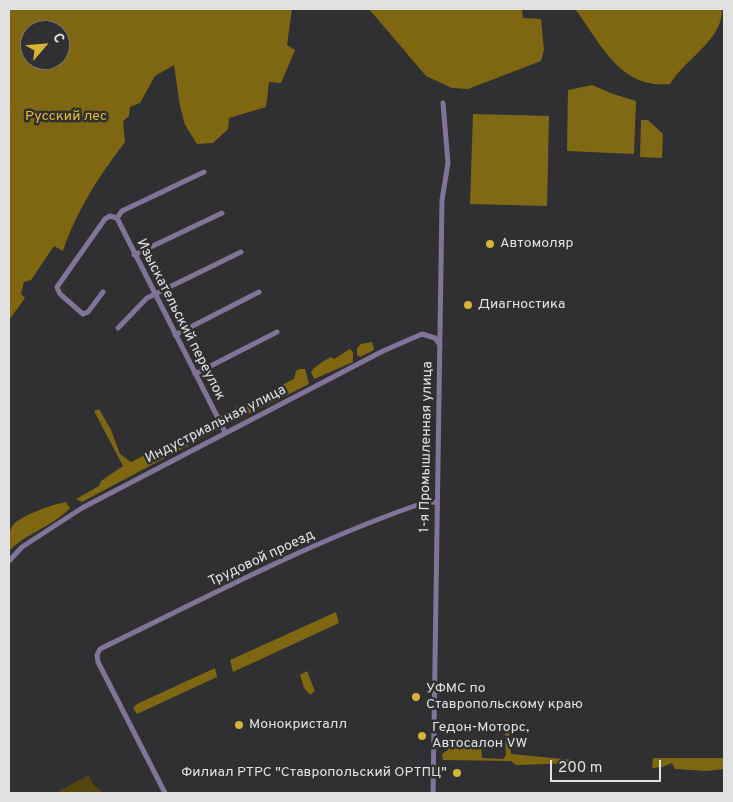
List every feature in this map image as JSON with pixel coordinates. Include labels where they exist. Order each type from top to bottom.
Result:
[{"type":"street","name":"1-я Промышленная улица","points":[[433,793],[442,200],[448,164],[443,103]]},
{"type":"street","points":[[103,292],[88,312],[83,314],[60,294],[57,287],[105,219],[110,216],[117,218],[122,211],[204,172]]},
{"type":"street","points":[[134,255],[222,213]]},
{"type":"street","name":"Изыскательский переулок","points":[[117,218],[225,432]]},
{"type":"street","points":[[118,328],[142,301],[240,252]]},
{"type":"street","points":[[175,335],[259,292]]},
{"type":"street","points":[[195,374],[277,332]]},
{"type":"street","name":"Индустриальная улица","points":[[9,561],[22,547],[82,508],[225,432],[413,336],[430,334],[440,345]]},
{"type":"street","name":"Трудовой проезд","points":[[165,793],[98,662],[97,655],[100,650],[307,549],[380,517],[429,501],[437,503]]},
{"type":"shaded area","points":[[592,85],[636,101],[634,154],[567,151],[568,90]]},
{"type":"shaded area","points":[[473,114],[549,116],[547,206],[470,204]]},
{"type":"shaded area","points":[[641,120],[648,120],[663,134],[662,158],[640,157]]},
{"type":"shaded area","points":[[89,775],[93,784],[104,793],[55,793]]},
{"type":"green space","name":"Русский лес","points":[[9,9],[292,9],[287,45],[295,50],[281,83],[269,82],[266,107],[229,118],[228,129],[213,143],[197,144],[185,125],[174,65],[155,76],[140,103],[130,107],[129,116],[123,121],[125,142],[82,208],[63,251],[54,246],[31,280],[24,282],[21,294],[25,298],[9,320]]},
{"type":"green space","points":[[369,9],[522,9],[523,18],[541,19],[544,50],[541,61],[468,89],[452,88],[426,76]]},
{"type":"green space","points":[[575,9],[722,9],[721,20],[710,40],[670,84],[652,84],[637,79],[613,61]]},
{"type":"green space","points":[[372,342],[374,350],[360,357],[357,355],[357,348],[361,344]]},
{"type":"green space","points":[[350,349],[353,352],[353,362],[314,379],[311,372],[318,365],[331,357],[334,359]]},
{"type":"green space","points":[[305,369],[309,384],[224,425],[220,417],[222,415],[239,406],[245,407],[251,400],[294,379],[296,371]]},
{"type":"green space","points":[[99,409],[111,430],[120,454],[131,462],[213,421],[217,422],[219,429],[82,502],[76,499],[99,486],[101,481],[123,466],[94,411]]},
{"type":"green space","points":[[66,502],[70,508],[63,515],[23,539],[9,551],[10,533],[14,524],[38,510]]},
{"type":"green space","points":[[336,612],[339,623],[233,672],[230,660]]},
{"type":"green space","points":[[215,668],[217,677],[137,714],[133,708],[137,704]]},
{"type":"green space","points":[[307,671],[315,691],[310,695],[304,688],[300,675]]},
{"type":"green space","points":[[505,729],[509,729],[511,754],[574,760],[576,763],[516,765],[511,761],[443,760],[442,754],[448,750],[449,743],[473,744],[477,741],[481,746],[482,758],[503,759],[506,755]]},
{"type":"green space","points":[[653,758],[724,758],[724,769],[707,771],[675,769],[672,763],[652,768]]},
{"type":"waterway","points":[[56,20],[68,9]]},
{"type":"waterway","points":[[9,111],[30,70]]},
{"type":"place","name":"Автомоляр","points":[[490,244]]},
{"type":"place","name":"Диагностика","points":[[468,305]]},
{"type":"place","name":"УФМС по Ставропольскому краю","points":[[416,697]]},
{"type":"place","name":"Монокристалл","points":[[239,725]]},
{"type":"place","name":"Гедон-Моторс, Автосалон VW","points":[[422,736]]},
{"type":"place","name":"Филиал РТРС \"Ставропольский ОРТПЦ\"","points":[[457,773]]}]
